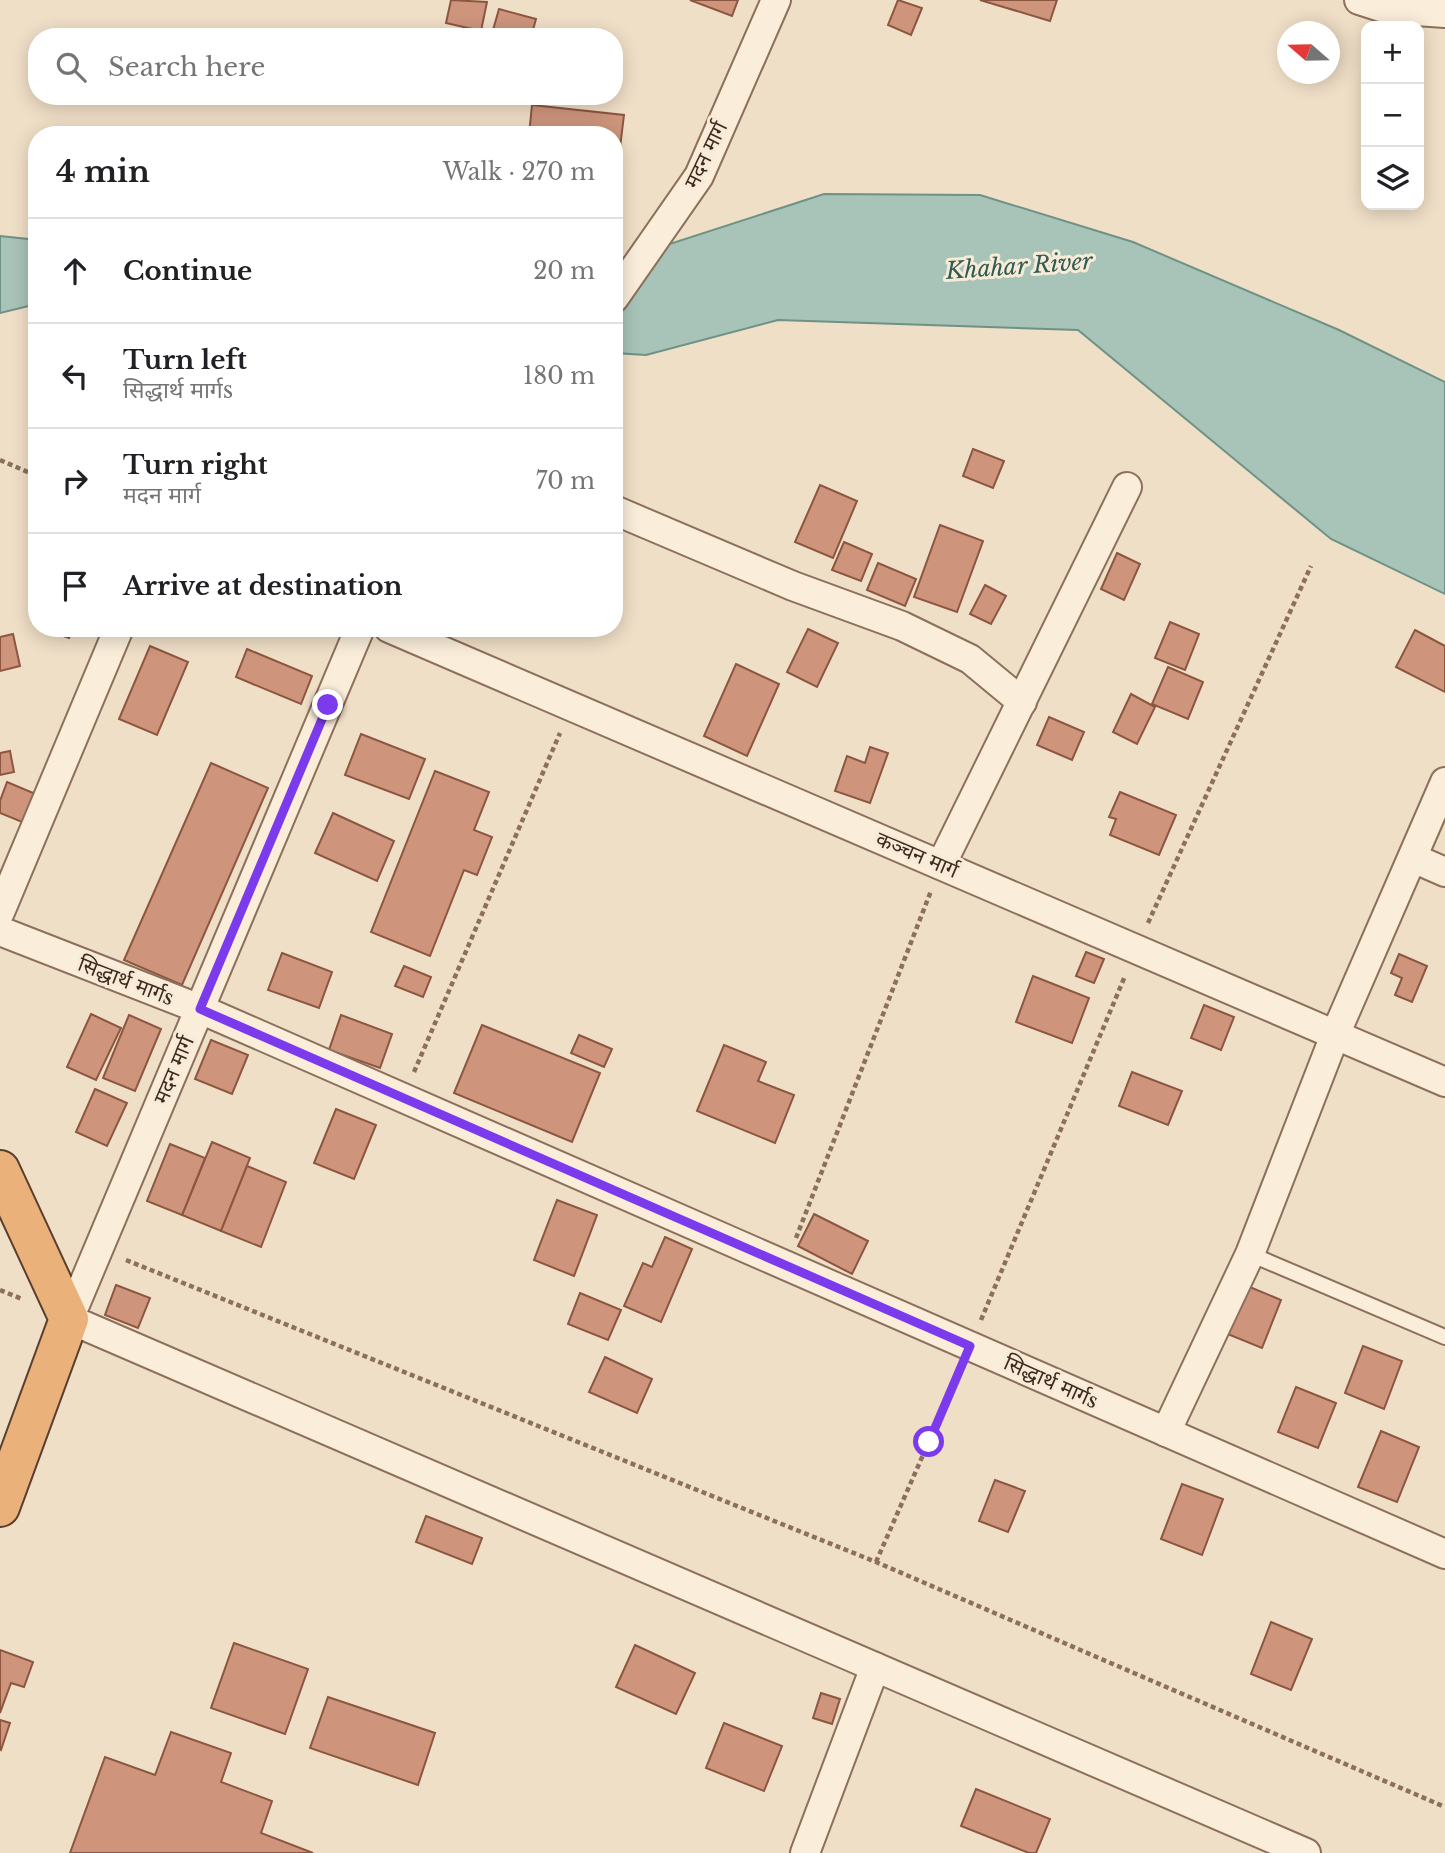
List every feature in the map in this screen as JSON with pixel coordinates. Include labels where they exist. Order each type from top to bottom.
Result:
[{"type":"highway","points":[[0,1170],[69,1319],[0,1507]]},
{"type":"street","name":"मदन मार्ग","points":[[623,285],[699,176],[776,0]]},
{"type":"street","points":[[1359,0],[1387,9],[1445,13]]},
{"type":"street","points":[[941,866],[1127,487]]},
{"type":"street","points":[[623,514],[793,586],[902,626],[970,659],[1022,702]]},
{"type":"street","points":[[0,912],[115,637]]},
{"type":"street","name":"मदन मार्ग","points":[[69,1319],[356,637]]},
{"type":"street","name":"कञ्चन मार्ग","points":[[410,637],[1445,1082]]},
{"type":"street","points":[[1166,1432],[1250,1254],[1335,1035],[1445,782]]},
{"type":"street","points":[[1413,858],[1445,872]]},
{"type":"street","name":"सिद्धार्थ मार्गs","points":[[0,931],[200,1009],[1445,1554]]},
{"type":"street","points":[[69,1319],[1292,1850]]},
{"type":"street","points":[[806,1853],[875,1667]]},
{"type":"lane","points":[[1250,1254],[1445,1337]]},
{"type":"path","points":[[0,460],[28,471]]},
{"type":"path","points":[[876,1562],[970,1346],[1136,949],[1311,566]]},
{"type":"path","points":[[402,1098],[571,706]]},
{"type":"path","points":[[785,1265],[941,866]]},
{"type":"path","points":[[99,1249],[876,1562],[1445,1807]]},
{"type":"water","name":"Khahar River","points":[[824,194],[980,195],[1133,242],[1339,330],[1445,382],[1445,594],[1331,539],[1078,330],[778,320],[646,355],[623,354],[623,259]]},
{"type":"water","points":[[0,236],[28,239],[28,306],[0,313]]},
{"type":"building","points":[[451,0],[487,2],[482,28],[446,23]]},
{"type":"building","points":[[690,0],[738,0],[732,16]]},
{"type":"building","points":[[898,0],[922,8],[911,35],[888,25]]},
{"type":"building","points":[[980,0],[1057,0],[1050,21]]},
{"type":"building","points":[[499,9],[536,19],[534,28],[494,28]]},
{"type":"building","points":[[532,105],[624,115],[623,126],[530,126]]},
{"type":"building","points":[[973,449],[1004,461],[993,488],[963,476]]},
{"type":"building","points":[[820,485],[857,501],[833,558],[795,542]]},
{"type":"building","points":[[940,525],[983,541],[957,612],[914,597]]},
{"type":"building","points":[[844,542],[872,554],[861,581],[832,570]]},
{"type":"building","points":[[1117,553],[1140,564],[1124,600],[1101,589]]},
{"type":"building","points":[[878,563],[916,579],[905,606],[867,590]]},
{"type":"building","points":[[985,585],[1006,596],[991,624],[970,614]]},
{"type":"building","points":[[1170,622],[1199,634],[1185,670],[1155,658]]},
{"type":"building","points":[[808,629],[838,643],[817,687],[787,672]]},
{"type":"building","points":[[1415,630],[1445,646],[1445,692],[1396,667]]},
{"type":"building","points":[[13,634],[20,666],[0,671],[0,637]]},
{"type":"building","points":[[150,646],[188,662],[157,735],[119,719]]},
{"type":"building","points":[[247,649],[312,676],[301,704],[236,677]]},
{"type":"building","points":[[736,664],[779,684],[747,756],[704,736]]},
{"type":"building","points":[[1168,667],[1203,682],[1188,719],[1152,704]]},
{"type":"building","points":[[1131,694],[1155,707],[1137,744],[1113,732]]},
{"type":"building","points":[[1049,717],[1084,732],[1072,760],[1037,745]]},
{"type":"building","points":[[361,734],[425,759],[409,799],[345,775]]},
{"type":"building","points":[[870,747],[888,753],[870,803],[835,791],[847,756],[865,763]]},
{"type":"building","points":[[10,751],[14,772],[0,775],[0,753]]},
{"type":"building","points":[[211,763],[268,788],[182,985],[124,960]]},
{"type":"building","points":[[435,771],[489,792],[474,830],[492,837],[477,875],[464,870],[430,956],[371,932]]},
{"type":"building","points":[[7,782],[38,795],[27,824],[0,813],[0,801]]},
{"type":"building","points":[[1120,792],[1176,815],[1159,855],[1110,835],[1116,819],[1109,817]]},
{"type":"building","points":[[333,813],[394,841],[377,881],[315,853]]},
{"type":"building","points":[[1086,952],[1104,959],[1094,983],[1076,976]]},
{"type":"building","points":[[282,953],[332,972],[319,1008],[268,990]]},
{"type":"building","points":[[1399,954],[1427,966],[1412,1002],[1395,995],[1402,978],[1391,973]]},
{"type":"building","points":[[404,966],[431,977],[423,997],[395,986]]},
{"type":"building","points":[[1033,976],[1089,998],[1072,1043],[1016,1022]]},
{"type":"building","points":[[1204,1005],[1234,1017],[1221,1050],[1191,1038]]},
{"type":"building","points":[[91,1014],[121,1028],[96,1080],[67,1067]]},
{"type":"building","points":[[129,1015],[161,1029],[135,1091],[103,1078]]},
{"type":"building","points":[[341,1015],[392,1034],[380,1068],[329,1050]]},
{"type":"building","points":[[482,1025],[600,1073],[572,1142],[454,1093]]},
{"type":"building","points":[[579,1035],[612,1049],[604,1067],[571,1053]]},
{"type":"building","points":[[211,1040],[248,1055],[232,1094],[195,1079]]},
{"type":"building","points":[[724,1045],[766,1062],[758,1081],[794,1095],[775,1143],[697,1111]]},
{"type":"building","points":[[1132,1072],[1182,1091],[1168,1125],[1119,1106]]},
{"type":"building","points":[[95,1089],[127,1103],[107,1146],[76,1132]]},
{"type":"building","points":[[336,1109],[376,1125],[354,1179],[314,1163]]},
{"type":"building","points":[[212,1142],[250,1158],[221,1231],[182,1215]]},
{"type":"building","points":[[170,1144],[205,1158],[182,1215],[147,1201]]},
{"type":"building","points":[[247,1166],[286,1182],[261,1247],[221,1231]]},
{"type":"building","points":[[557,1200],[597,1215],[574,1276],[534,1260]]},
{"type":"building","points":[[814,1214],[868,1241],[852,1274],[798,1246]]},
{"type":"building","points":[[665,1237],[692,1249],[661,1322],[624,1306],[643,1263],[652,1267]]},
{"type":"building","points":[[116,1285],[150,1298],[138,1328],[105,1315]]},
{"type":"building","points":[[1245,1285],[1281,1300],[1262,1348],[1225,1333]]},
{"type":"building","points":[[580,1293],[621,1310],[608,1340],[568,1324]]},
{"type":"building","points":[[1363,1346],[1402,1361],[1384,1409],[1345,1393]]},
{"type":"building","points":[[605,1357],[652,1379],[637,1413],[589,1392]]},
{"type":"building","points":[[1296,1387],[1336,1403],[1318,1448],[1278,1432]]},
{"type":"building","points":[[1381,1431],[1419,1447],[1397,1502],[1358,1487]]},
{"type":"building","points":[[995,1480],[1025,1491],[1008,1532],[979,1521]]},
{"type":"building","points":[[1182,1484],[1223,1499],[1202,1555],[1161,1539]]},
{"type":"building","points":[[426,1516],[482,1538],[472,1564],[416,1542]]},
{"type":"building","points":[[1271,1622],[1312,1639],[1291,1690],[1251,1674]]},
{"type":"building","points":[[234,1643],[308,1669],[285,1734],[211,1708]]},
{"type":"building","points":[[635,1645],[695,1673],[676,1714],[616,1687]]},
{"type":"building","points":[[0,1650],[33,1662],[24,1687],[11,1683],[0,1713]]},
{"type":"building","points":[[821,1693],[840,1699],[832,1724],[813,1718]]},
{"type":"building","points":[[328,1697],[435,1733],[418,1785],[310,1748]]},
{"type":"building","points":[[0,1720],[10,1723],[1,1750],[0,1749]]},
{"type":"building","points":[[724,1723],[782,1746],[764,1791],[706,1768]]},
{"type":"building","points":[[171,1732],[231,1753],[221,1782],[272,1801],[261,1833],[313,1853],[70,1853],[105,1757],[155,1775]]},
{"type":"building","points":[[976,1789],[1050,1819],[1036,1853],[1029,1853],[961,1826]]},
{"type":"route","points":[[328,705],[200,1009],[970,1346],[929,1442]]}]
